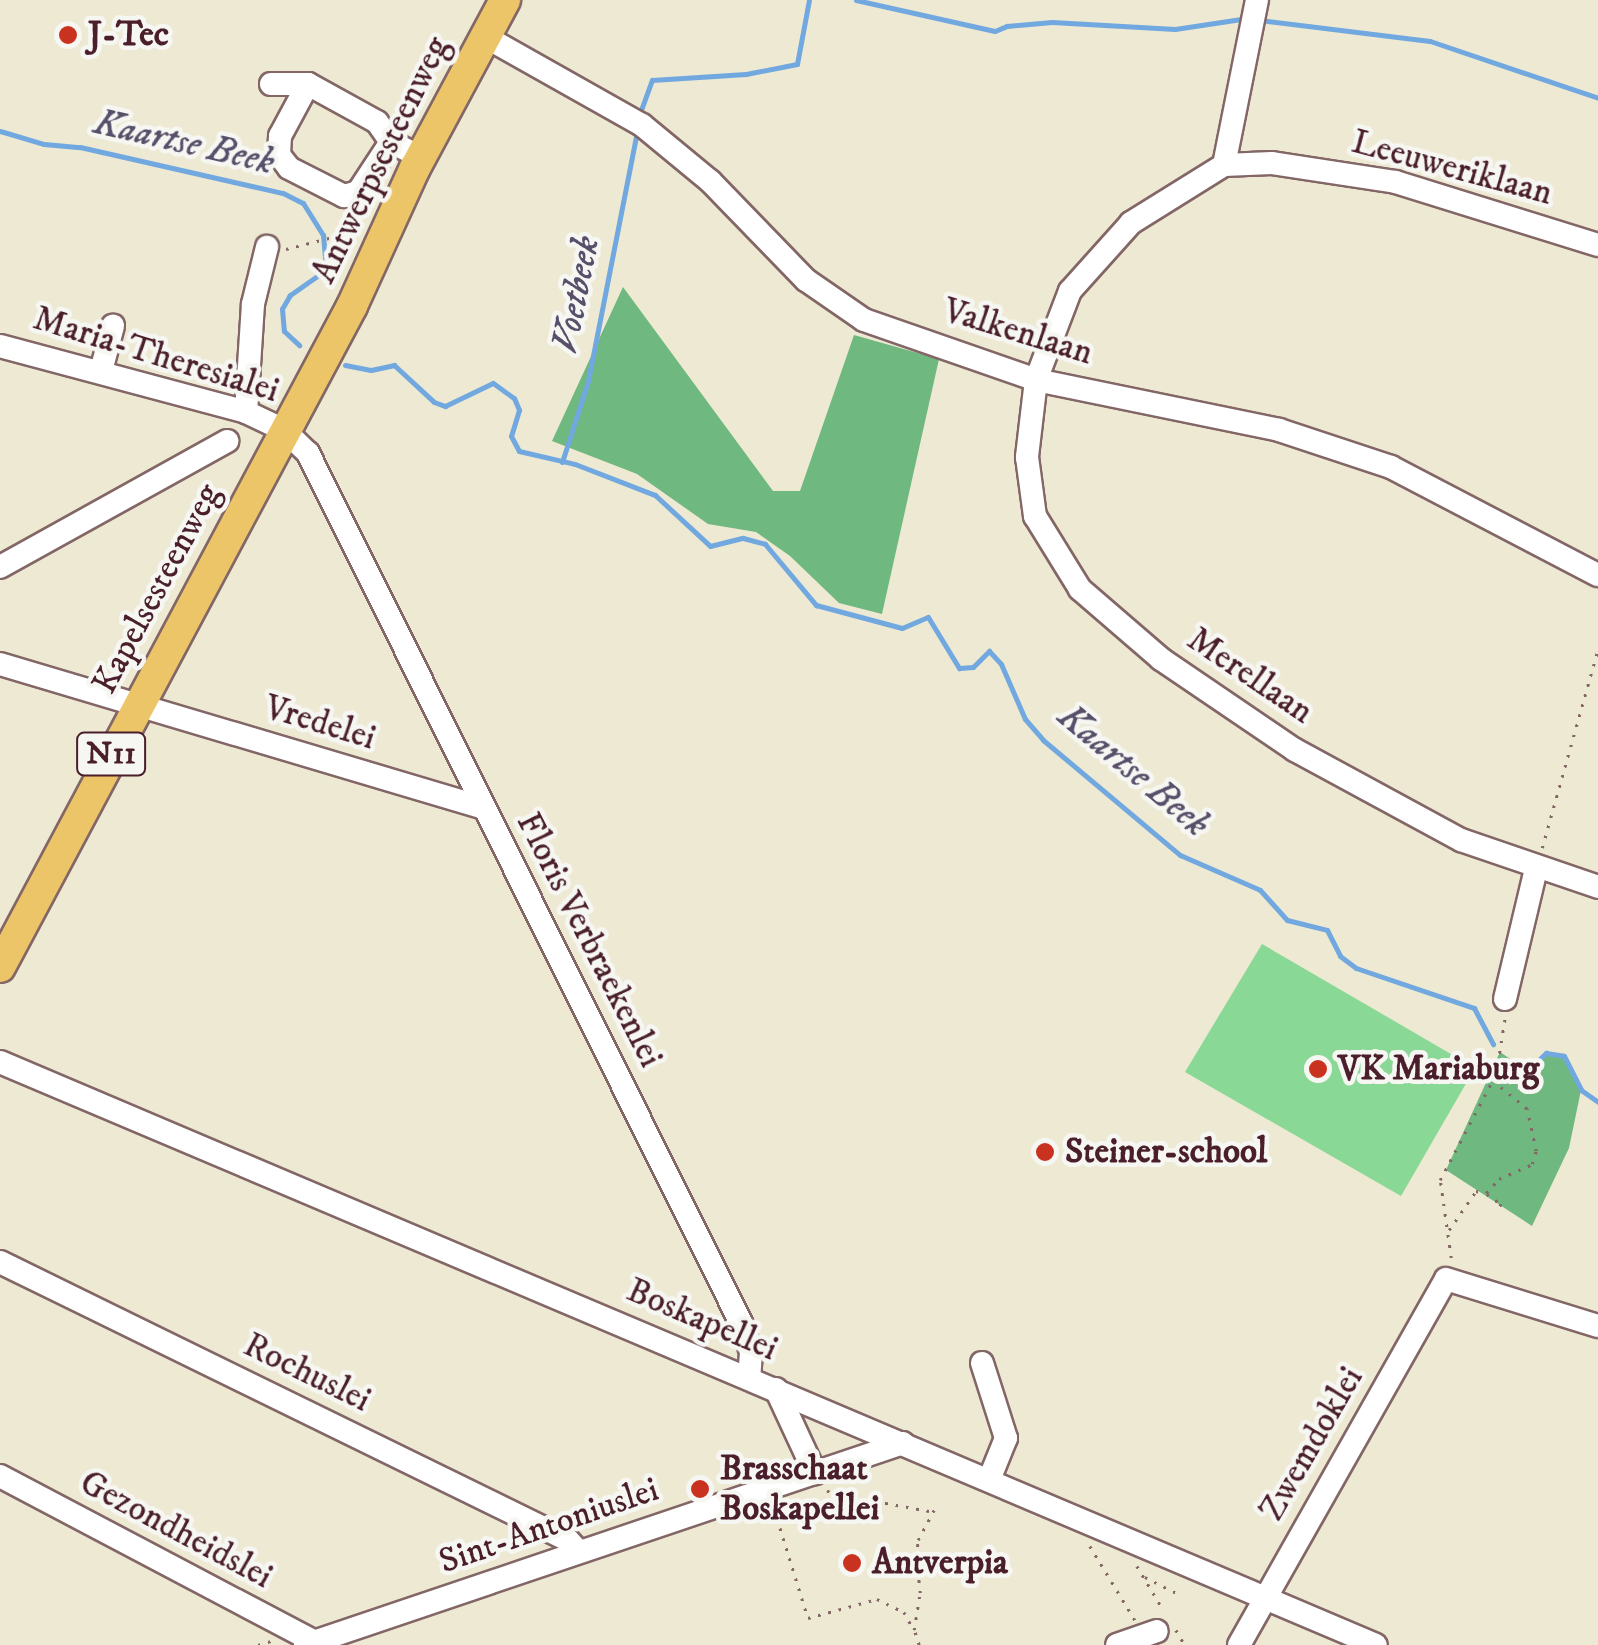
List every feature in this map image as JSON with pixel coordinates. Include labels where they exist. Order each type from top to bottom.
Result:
[{"type":"main road","name":"Antwerpsesteenweg","points":[[326,353],[375,260],[420,157],[505,0]]},
{"type":"main road","name":"Kapelsesteenweg","points":[[0,967],[326,353]]},
{"type":"street","points":[[1224,165],[1257,0]]},
{"type":"street","name":"Valkenlaan","points":[[484,36],[642,124],[710,181],[806,280],[864,320],[1036,380],[1279,430],[1390,467],[1598,575]]},
{"type":"street","points":[[271,84],[308,84],[377,122],[391,142],[420,157]]},
{"type":"street","points":[[308,84],[280,136],[279,155],[289,168],[344,196],[358,192],[391,142]]},
{"type":"street","name":"Leeuweriklaan","points":[[1036,380],[1070,292],[1131,223],[1224,165],[1272,163],[1396,182],[1598,244]]},
{"type":"street","points":[[246,412],[253,304],[268,247]]},
{"type":"street","points":[[101,371],[113,326]]},
{"type":"street","name":"Maria-Theresialei","points":[[0,346],[246,412],[284,430],[308,454],[349,538]]},
{"type":"street","name":"Merellaan","points":[[1036,380],[1027,457],[1036,516],[1080,589],[1161,659],[1295,750],[1460,840],[1598,887]]},
{"type":"street","points":[[0,567],[227,442]]},
{"type":"street","name":"Floris Verbraekenlei","points":[[349,538],[741,1323],[751,1352],[749,1378]]},
{"type":"street","name":"Vredelei","points":[[0,664],[484,808]]},
{"type":"street","points":[[1505,1000],[1536,869]]},
{"type":"street","name":"Boskapellei","points":[[0,1062],[1376,1645]]},
{"type":"street","name":"Rochuslei","points":[[0,1262],[568,1540],[579,1552]]},
{"type":"street","points":[[1459,1288],[1598,1326]]},
{"type":"street","name":"Zwemdoklei","points":[[1239,1645],[1426,1315],[1459,1288]]},
{"type":"street","points":[[982,1364],[1006,1438],[989,1480]]},
{"type":"street","points":[[776,1390],[821,1481]]},
{"type":"street","name":"Sint-Antoniuslei","points":[[313,1644],[768,1489],[821,1481],[903,1443]]},
{"type":"street","name":"Gezondheidslei","points":[[0,1476],[313,1644]]},
{"type":"street","points":[[1118,1645],[1151,1634]]},
{"type":"path","points":[[268,247],[312,246],[338,237]]},
{"type":"path","points":[[1536,869],[1598,649]]},
{"type":"path","points":[[1459,1288],[1452,1266],[1440,1180],[1492,1082],[1504,1040],[1505,1000]]},
{"type":"path","points":[[1486,1193],[1499,1179],[1532,1164],[1536,1151],[1527,1109],[1508,1090],[1492,1082]]},
{"type":"path","points":[[1448,1232],[1476,1191],[1502,1204],[1498,1214]]},
{"type":"path","points":[[821,1481],[835,1510],[875,1502],[930,1512]]},
{"type":"path","points":[[768,1489],[808,1618],[877,1599],[904,1612],[919,1645]]},
{"type":"path","points":[[914,1630],[920,1592],[918,1540],[935,1508]]},
{"type":"path","points":[[1084,1536],[1151,1634]]},
{"type":"path","points":[[1132,1556],[1185,1645]]},
{"type":"path","points":[[1143,1576],[1179,1594]]},
{"type":"green space","points":[[623,287],[773,491],[800,491],[854,335],[939,359],[882,614],[839,603],[790,556],[756,532],[708,524],[637,474],[552,441]]},
{"type":"green space","points":[[1262,944],[1475,1068],[1401,1196],[1185,1072]]},
{"type":"green space","points":[[1500,1052],[1522,1067],[1531,1067],[1546,1053],[1564,1056],[1581,1090],[1569,1148],[1532,1226],[1446,1170]]},
{"type":"waterway","name":"Voetbeek","points":[[641,110],[652,80],[746,74],[797,64],[809,0]]},
{"type":"waterway","name":"Voetbeek","points":[[856,0],[995,31],[1007,26],[1052,22],[1175,29],[1241,19]]},
{"type":"waterway","name":"Voetbeek","points":[[1267,21],[1430,41],[1598,98]]},
{"type":"waterway","name":"Kaartse Beek","points":[[0,131],[44,144],[80,147],[283,193],[303,203],[323,235],[325,260],[320,274],[290,295],[282,309],[284,331],[299,345]]},
{"type":"waterway","name":"Voetbeek","points":[[562,462],[588,381],[636,137]]},
{"type":"waterway","name":"Kaartse Beek","points":[[345,365],[371,370],[394,365],[434,402],[445,406],[493,383],[514,398],[519,410],[511,436],[519,451],[575,464],[655,495],[710,546],[743,538],[765,544],[816,605],[902,628],[928,617],[959,668],[973,667],[989,651],[1001,664],[1025,719],[1043,740],[1180,855],[1260,890],[1287,920],[1327,930],[1340,956],[1356,968],[1474,1008],[1493,1044]]},
{"type":"waterway","name":"Kaartse Beek","points":[[1512,1061],[1531,1067],[1546,1053],[1564,1056],[1581,1090],[1598,1102]]},
{"type":"place","name":"J-Tec","points":[[68,35]]},
{"type":"place","name":"VK Mariaburg","points":[[1318,1069]]},
{"type":"place","name":"Steiner-school","points":[[1045,1152]]},
{"type":"place","name":"Brasschaat Boskapellei","points":[[700,1489]]},
{"type":"place","name":"Antverpia","points":[[852,1563]]}]
